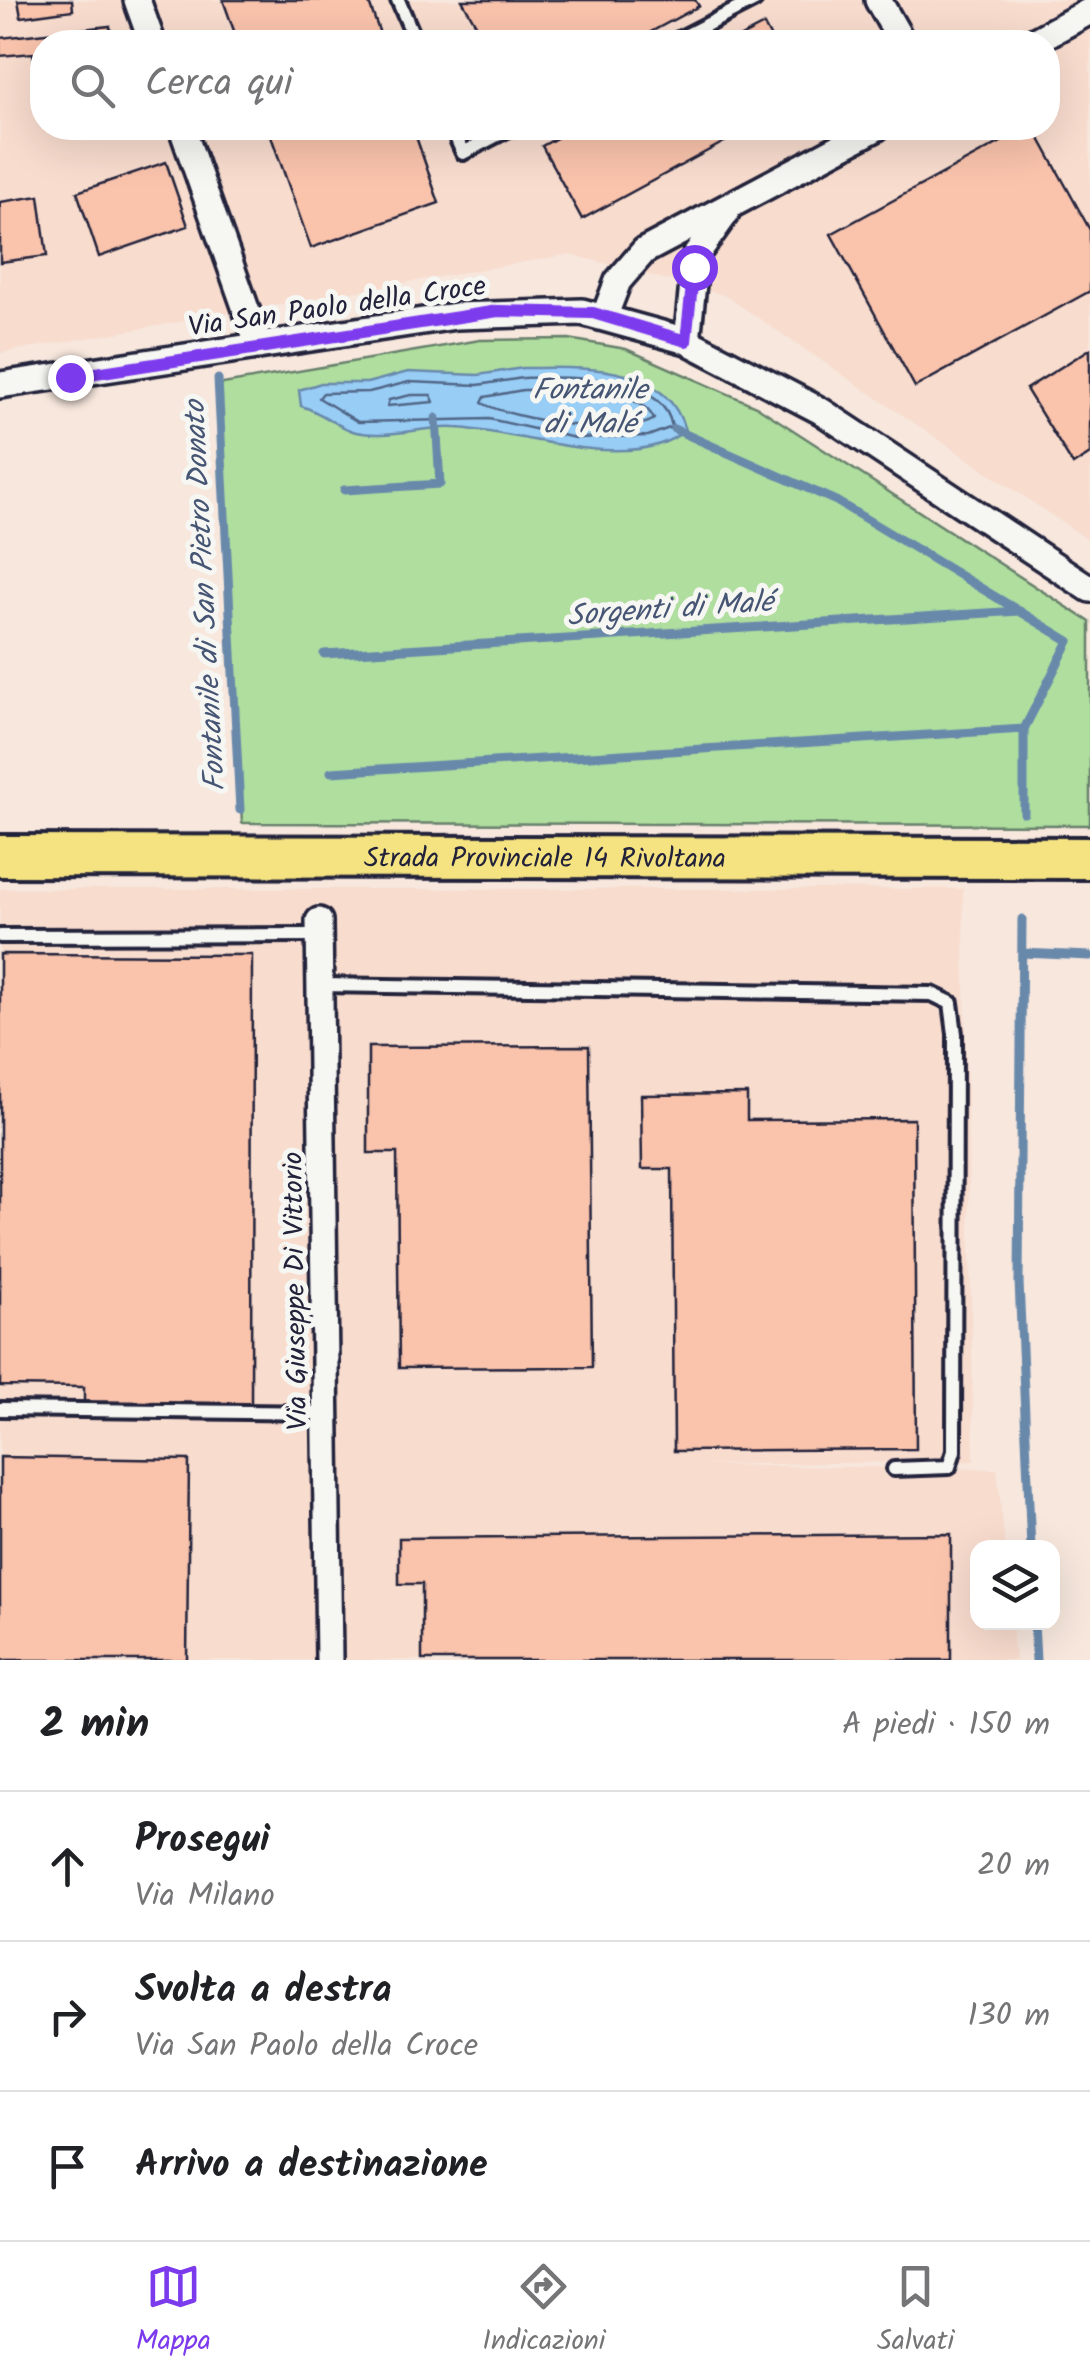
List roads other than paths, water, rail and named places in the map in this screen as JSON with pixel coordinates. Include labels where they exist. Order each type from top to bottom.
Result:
[{"type":"main road","name":"Strada Provinciale 14 Rivoltana","points":[[0,856],[1090,858]]},
{"type":"street","points":[[137,0],[148,30]]},
{"type":"street","points":[[878,0],[895,30]]},
{"type":"street","points":[[1055,30],[1090,12]]},
{"type":"street","points":[[186,140],[260,346]]},
{"type":"street","points":[[605,315],[618,281],[644,251],[854,140]]},
{"type":"street","points":[[686,341],[696,256],[732,206]]},
{"type":"street","name":"Via San Paolo della Croce","points":[[0,385],[498,311],[605,315],[686,341],[821,412],[1090,589]]},
{"type":"street","name":"Via Giuseppe Di Vittorio","points":[[319,928],[329,1660]]},
{"type":"lane","points":[[398,0],[411,30]]},
{"type":"lane","points":[[696,30],[754,0]]},
{"type":"lane","points":[[458,140],[463,152],[487,140]]},
{"type":"lane","points":[[0,936],[319,928]]},
{"type":"lane","points":[[319,985],[932,994],[951,1003],[955,1034],[954,1451],[949,1467],[894,1470]]},
{"type":"lane","points":[[0,1409],[325,1412]]},
{"type":"water","name":"Fontanile di Malé","points":[[523,368],[594,369],[640,380],[660,391],[675,408],[685,430],[663,443],[606,450],[455,428],[368,434],[350,430],[301,406],[299,390],[321,383],[367,383],[408,372],[478,375]]},
{"type":"waterway","name":"Fontanile di San Pietro Donato","points":[[218,379],[240,810]]},
{"type":"waterway","points":[[344,490],[440,484],[436,418]]},
{"type":"waterway","name":"Fontanile di Malé","points":[[674,429],[836,501],[1069,641],[1024,729],[1024,813]]},
{"type":"waterway","name":"Sorgenti di Malé","points":[[324,654],[1020,611]]},
{"type":"waterway","name":"Sorgenti di Malé","points":[[331,772],[1024,729]]},
{"type":"waterway","points":[[1022,919],[1019,1282],[1031,1540]]},
{"type":"waterway","points":[[1022,953],[1090,956]]},
{"type":"waterway","points":[[1034,1630],[1036,1660]]}]
